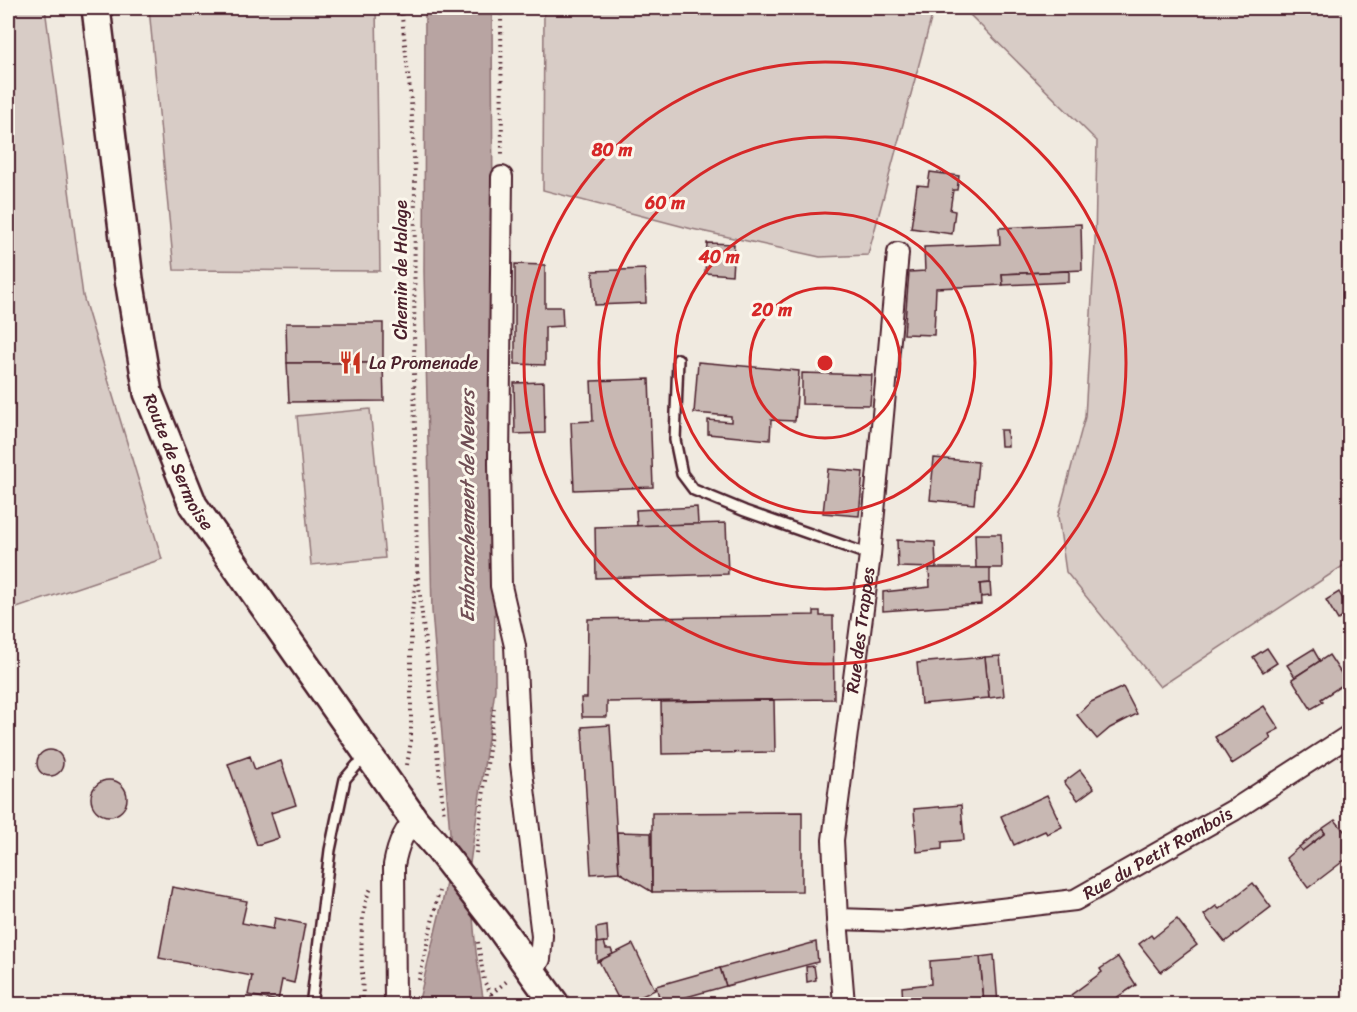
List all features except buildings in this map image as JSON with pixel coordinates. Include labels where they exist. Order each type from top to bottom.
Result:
[{"type":"main road","name":"Route de Sermoise","points":[[96,8],[129,279],[148,393],[193,505],[415,821],[441,834],[488,931]]},
{"type":"main road","points":[[488,931],[531,973],[555,1005]]},
{"type":"street","points":[[502,177],[499,451],[501,586],[515,645],[521,764],[542,936],[540,959],[531,973]]},
{"type":"street","name":"Rue des Trappes","points":[[844,1005],[833,840],[870,555],[898,253]]},
{"type":"street","name":"Rue du Petit Rombois","points":[[837,919],[900,921],[1074,900],[1234,810],[1350,735]]},
{"type":"street","points":[[395,1005],[394,865],[396,850],[408,826],[415,821]]},
{"type":"lane","points":[[678,359],[675,441],[682,474],[694,490],[745,512],[870,555]]},
{"type":"lane","points":[[312,998],[330,850],[345,779],[357,765],[370,756]]},
{"type":"path","name":"Chemin de Halage","points":[[401,8],[411,100],[415,175],[414,371],[417,568]]},
{"type":"path","points":[[501,8],[502,177]]},
{"type":"path","points":[[405,776],[411,741],[411,622],[417,568]]},
{"type":"path","points":[[417,568],[441,834]]},
{"type":"path","points":[[475,857],[495,699]]},
{"type":"path","points":[[363,1005],[363,915],[368,892],[380,876],[394,865]]},
{"type":"path","points":[[418,982],[440,882]]},
{"type":"path","points":[[488,931],[484,981],[491,994],[492,1005]]},
{"type":"shaded area","points":[[8,8],[45,8],[83,296],[162,559],[8,611]]},
{"type":"shaded area","points":[[149,8],[376,8],[380,271],[174,270]]},
{"type":"shaded area","points":[[544,8],[934,8],[868,255],[820,257],[692,229],[543,190]]},
{"type":"shaded area","points":[[963,8],[1349,8],[1349,562],[1160,687],[1066,572],[1058,516],[1085,417],[1095,245],[1097,141]]},
{"type":"shaded area","points":[[370,409],[385,558],[311,565],[297,416]]},
{"type":"water","name":"Embranchement de Nevers","points":[[425,8],[492,8],[495,690],[469,870],[476,952],[484,1004],[418,1004],[444,895],[451,846],[432,611],[424,272]]},
{"type":"place","name":"La Promenade","points":[[351,363]]}]
